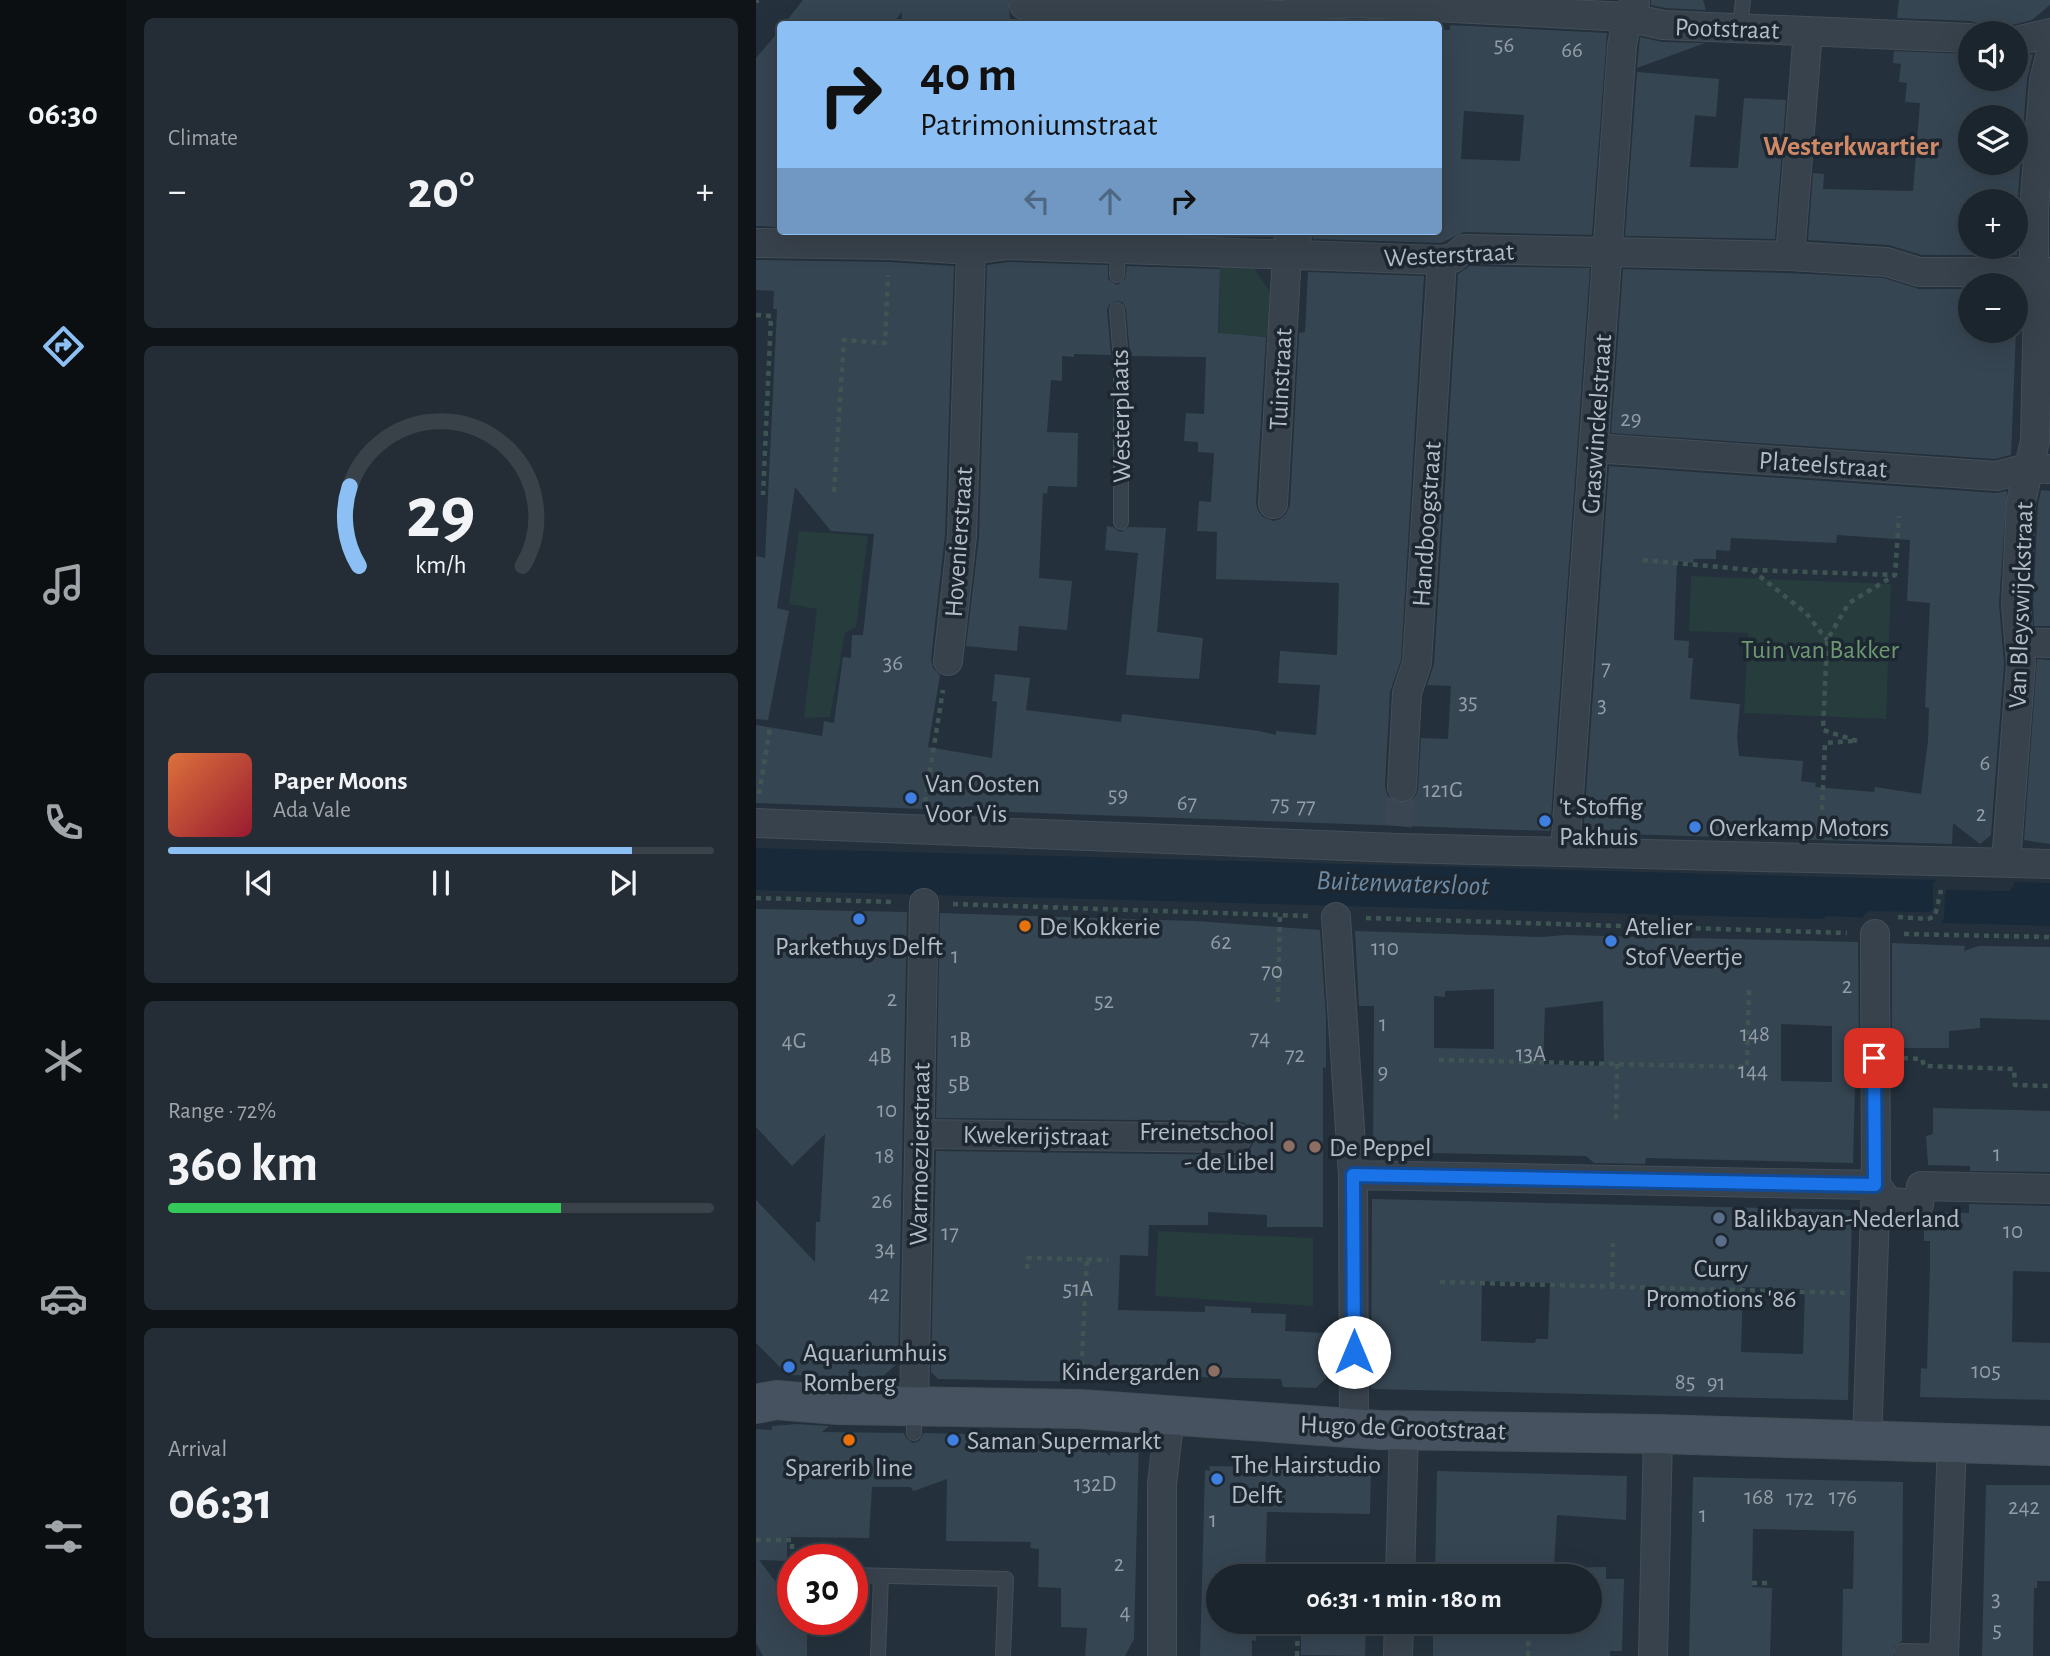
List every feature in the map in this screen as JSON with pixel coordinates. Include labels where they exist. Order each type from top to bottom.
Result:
[{"type":"street","name":"Pootstraat","points":[[1024,10],[1284,15],[1307,18],[1322,5],[1355,3],[1632,8],[1663,25],[1958,37]]},
{"type":"street","name":"Graswinckelstraat","points":[[1565,852],[1622,46],[1632,8]]},
{"type":"street","points":[[1790,257],[1808,31]]},
{"type":"street","points":[[2028,38],[2050,33]]},
{"type":"street","name":"Van Bleyswijckstraat","points":[[2006,862],[2021,664],[2016,604],[2021,502],[2039,469],[2035,441],[2038,296],[2042,272],[2034,209],[2045,80],[2050,56]]},
{"type":"street","name":"Westerstraat","points":[[756,243],[890,245],[971,250],[1008,238],[1118,262],[1276,252],[1295,241],[1442,260],[1453,258],[1464,249],[1790,257],[1886,262],[1919,272],[2042,272]]},
{"type":"street","name":"Tuinstraat","points":[[1273,503],[1295,241]]},
{"type":"street","name":"Hovenierstraat","points":[[948,661],[962,536],[971,250]]},
{"type":"street","name":"Handboogstraat","points":[[1402,787],[1407,693],[1417,663],[1442,260]]},
{"type":"street","name":"Plateelstraat","points":[[1594,448],[1997,476],[2039,469]]},
{"type":"street","points":[[2020,642],[2050,643]]},
{"type":"street","points":[[757,813],[920,831],[1398,837],[1565,852],[2050,864]]},
{"type":"street","name":"Warmoezierstraat","points":[[914,1419],[924,903]]},
{"type":"street","points":[[1336,917],[1353,1175],[1354,1428]]},
{"type":"street","points":[[1867,1442],[1875,1185],[1874,1058],[1885,926]]},
{"type":"street","name":"Kwekerijstraat","points":[[919,1133],[1237,1138]]},
{"type":"street","points":[[1353,1175],[1875,1185]]},
{"type":"street","points":[[1875,1185],[1888,1202],[1919,1204],[1921,1186],[2050,1189]]},
{"type":"street","name":"Hugo de Grootstraat","points":[[763,1395],[914,1419],[1080,1409],[1404,1430],[1658,1434],[2050,1446]]},
{"type":"street","points":[[1162,1656],[1162,1484],[1170,1415]]},
{"type":"street","points":[[1400,1564],[1404,1430]]},
{"type":"street","points":[[1653,1656],[1658,1434]]},
{"type":"street","points":[[1944,1654],[1952,1443]]},
{"type":"street","points":[[1398,1656],[1399,1634]]},
{"type":"lane","points":[[1740,28],[1743,0]]},
{"type":"lane","name":"Westerplaats","points":[[1117,310],[1121,362],[1121,522]]},
{"type":"lane","points":[[868,1576],[1006,1579],[1003,1656]]},
{"type":"lane","points":[[878,1656],[881,1576]]},
{"type":"lane","points":[[1902,1651],[1944,1654]]},
{"type":"path","points":[[834,492],[844,340],[885,343],[890,245]]},
{"type":"path","points":[[756,315],[771,316],[763,495]]},
{"type":"path","points":[[1895,575],[1899,516]]},
{"type":"path","points":[[1643,560],[1752,570],[1895,575]]},
{"type":"path","points":[[1752,570],[1806,613],[1827,640]]},
{"type":"path","points":[[1819,858],[1825,743],[1857,741],[1823,730],[1827,640],[1849,603],[1895,575]]},
{"type":"path","points":[[920,831],[948,661]]},
{"type":"path","points":[[757,813],[769,728]]},
{"type":"path","points":[[1885,926],[1935,916],[1942,887],[1948,884]]},
{"type":"path","points":[[756,898],[1748,930],[1885,926],[2050,937]]},
{"type":"path","points":[[1278,1002],[1280,914]]},
{"type":"path","points":[[1748,930],[1748,940]]},
{"type":"path","points":[[1439,1059],[1748,1067],[1749,989]]},
{"type":"path","points":[[1874,1058],[1922,1059],[1924,1066],[2014,1069],[2015,1085],[2050,1086]]},
{"type":"path","points":[[1616,1119],[1618,1062]]},
{"type":"path","points":[[1612,1287],[1613,1243]]},
{"type":"path","points":[[1027,1269],[1028,1258],[1108,1260]]},
{"type":"path","points":[[1081,1377],[1087,1259]]},
{"type":"path","points":[[1440,1282],[1850,1293]]},
{"type":"path","points":[[756,1539],[792,1540],[792,1544]]},
{"type":"path","points":[[1752,1583],[1772,1583]]},
{"type":"path","points":[[1297,1656],[1298,1634]]},
{"type":"path","points":[[1528,1656],[1529,1634]]},
{"type":"green space","points":[[1220,264],[1252,265],[1274,298],[1271,337],[1219,334]]},
{"type":"green space","points":[[799,531],[868,536],[856,627],[845,633],[830,717],[804,718],[817,609],[789,604]]},
{"type":"green space","name":"Tuin van Bakker","points":[[1691,576],[1891,584],[1886,719],[1744,713],[1748,633],[1689,631]]},
{"type":"green space","points":[[1158,1231],[1313,1238],[1313,1306],[1155,1296]]},
{"type":"water","name":"Buitenwatersloot","points":[[756,848],[2050,883],[2050,926],[1870,921],[1866,918],[1827,916],[1822,919],[756,890]]},
{"type":"pier","points":[[1939,877],[2014,879],[2014,886],[2009,891],[1947,890],[1944,919],[1939,925],[1868,924],[1863,921],[1863,916],[1869,911],[1930,912],[1933,908],[1933,883]]},
{"type":"building","points":[[803,0],[1009,0],[1010,21],[902,21],[902,12],[894,21],[786,21]]},
{"type":"building","points":[[1651,0],[1703,0],[1706,10],[1665,8],[1651,5]]},
{"type":"building","points":[[1899,0],[2050,0],[2050,5],[2028,21],[1897,18]]},
{"type":"building","points":[[1450,25],[1607,33],[1592,235],[1464,232],[1441,243],[1313,239],[1313,235],[1442,235],[1442,30],[1450,30]],"holes":[[[1464,111],[1524,115],[1520,161],[1461,159]]]},
{"type":"building","points":[[777,34],[777,227],[756,226],[756,58]]},
{"type":"building","points":[[1640,37],[1662,42],[1705,43],[1637,68]]},
{"type":"building","points":[[1894,51],[1958,54],[1958,91],[2026,91],[2025,105],[1958,105],[1958,175],[2020,175],[2018,189],[1958,189],[1958,255],[1922,255],[1888,245],[1808,240],[1813,173],[1824,174],[1823,189],[1913,191],[1920,103],[1905,102],[1907,83],[1899,82],[1901,64],[1893,63]]},
{"type":"building","points":[[2033,54],[2028,75],[2028,55]]},
{"type":"building","points":[[1637,72],[1719,79],[1716,117],[1695,115],[1690,167],[1738,168],[1744,98],[1786,100],[1775,239],[1625,236]]},
{"type":"building","points":[[756,260],[954,266],[945,535],[931,659],[933,668],[940,675],[928,747],[992,758],[997,702],[992,701],[995,674],[1030,678],[1026,710],[1121,722],[1122,714],[1276,735],[1276,731],[1316,735],[1320,685],[1278,683],[1280,651],[1337,655],[1339,583],[1216,579],[1217,532],[1197,531],[1199,501],[1211,502],[1214,453],[1198,452],[1198,442],[1184,441],[1186,413],[1204,414],[1206,357],[1130,356],[1126,309],[1122,302],[1116,301],[1109,305],[1107,310],[1111,355],[1062,356],[1062,381],[1051,380],[1047,432],[1078,433],[1077,487],[1048,486],[1047,494],[1043,493],[1039,578],[1072,581],[1067,630],[1019,626],[1017,651],[966,646],[979,537],[987,265],[1008,262],[1108,265],[1108,279],[1117,285],[1125,279],[1127,266],[1220,269],[1218,333],[1266,337],[1256,503],[1263,517],[1273,521],[1286,514],[1290,505],[1299,333],[1305,332],[1308,272],[1424,276],[1401,660],[1390,692],[1385,786],[1392,800],[1402,804],[1410,801],[1418,789],[1421,738],[1448,739],[1451,686],[1427,685],[1434,664],[1458,274],[1470,266],[1590,268],[1550,831],[756,803],[756,725],[822,736],[824,721],[834,723],[843,657],[851,658],[852,635],[863,635],[874,534],[831,531],[795,487],[777,608],[789,611],[768,720],[756,719],[756,556],[765,558],[777,309],[773,309],[774,291],[756,290]]},
{"type":"building","points":[[1623,269],[1884,278],[1919,289],[1958,289],[1958,343],[2016,343],[2011,455],[1995,459],[1611,433]]},
{"type":"building","points":[[1609,466],[1996,493],[2007,491],[1999,603],[2004,664],[1991,835],[1980,844],[1953,823],[1952,844],[1588,833],[1584,822]],"holes":[[[1837,535],[1910,540],[1907,601],[1930,603],[1925,707],[1929,708],[1928,741],[1921,794],[1875,787],[1874,792],[1815,787],[1816,783],[1801,781],[1803,761],[1739,756],[1737,737],[1740,704],[1690,699],[1693,658],[1688,658],[1689,641],[1674,640],[1677,561],[1693,563],[1694,559],[1716,559],[1716,550],[1730,551],[1731,538],[1836,543]]]},
{"type":"building","points":[[2041,490],[2050,491],[2050,626],[2034,626],[2038,504]]},
{"type":"building","points":[[1107,526],[1120,532],[1129,527],[1166,528],[1157,632],[1203,638],[1199,679],[1126,675],[1138,553],[1105,550]]},
{"type":"building","points":[[2037,659],[2050,660],[2050,844],[2024,840]]},
{"type":"building","points":[[756,909],[907,912],[898,1363],[882,1377],[788,1375],[756,1343],[756,1200],[815,1262],[816,1222],[820,1222],[825,1134],[792,1166],[756,1127]]},
{"type":"building","points":[[940,913],[1195,921],[1320,930],[1326,1017],[1326,1068],[1323,1067],[1323,1227],[1267,1227],[1267,1215],[1208,1212],[1208,1225],[1149,1225],[1148,1256],[1120,1255],[1118,1310],[1205,1312],[1205,1306],[1251,1308],[1251,1313],[1286,1314],[1285,1331],[1326,1333],[1329,1375],[1316,1388],[1283,1387],[1281,1379],[1146,1376],[1146,1383],[938,1379],[931,1372],[936,1151],[1237,1155],[1246,1152],[1254,1139],[1251,1129],[1245,1123],[1237,1121],[936,1118]]},
{"type":"building","points":[[1355,931],[1858,942],[1859,1051],[1853,1163],[1646,1158],[1645,1164],[1594,1163],[1586,1156],[1373,1152],[1374,1006],[1359,1006]],"holes":[[[1494,989],[1494,1049],[1434,1048],[1434,996],[1445,997],[1445,991]],[[1603,1001],[1604,1066],[1543,1064],[1545,1008]],[[1781,1024],[1832,1026],[1832,1082],[1781,1081]]]},
{"type":"building","points":[[1892,943],[1965,946],[1964,951],[1979,946],[2050,947],[2050,1020],[1980,1018],[1980,1028],[1949,1031],[1949,1048],[1892,1048]]},
{"type":"building","points":[[1933,1108],[2050,1111],[2050,1172],[1970,1171],[1970,1166],[1928,1165],[1926,1136],[1933,1134]]},
{"type":"building","points":[[1372,1199],[1852,1210],[1848,1400],[1371,1389]],"holes":[[[1482,1281],[1550,1283],[1548,1339],[1536,1339],[1535,1343],[1481,1341]],[[1743,1287],[1805,1289],[1803,1354],[1741,1352]]]},
{"type":"building","points":[[1969,1204],[2050,1206],[2050,1272],[2013,1271],[2012,1342],[2050,1343],[2050,1400],[1920,1397],[1921,1368],[1927,1369],[1930,1266],[1930,1241],[1924,1241],[1924,1219],[1933,1212],[1969,1213]]},
{"type":"building","points":[[772,1426],[829,1426],[822,1432],[904,1433],[913,1443],[919,1441],[924,1433],[1087,1437],[1110,1456],[1111,1438],[1139,1439],[1134,1639],[1125,1656],[1085,1656],[1087,1628],[1061,1627],[1061,1588],[1038,1587],[1039,1549],[1030,1548],[1031,1542],[946,1541],[947,1479],[914,1491],[910,1487],[872,1487],[869,1538],[787,1537],[787,1544],[777,1544],[777,1561],[759,1560],[777,1583],[777,1635],[807,1635],[807,1656],[763,1656],[756,1643],[756,1429],[772,1430]]},
{"type":"building","points":[[1209,1466],[1371,1469],[1370,1514],[1267,1512],[1265,1564],[1206,1564],[1206,1634],[1256,1634],[1256,1641],[1252,1640],[1252,1656],[1200,1656],[1205,1470],[1210,1471]]},
{"type":"building","points":[[1437,1471],[1627,1476],[1626,1520],[1557,1515],[1554,1564],[1435,1564]]},
{"type":"building","points":[[1693,1477],[1903,1482],[1902,1641],[1894,1647],[1894,1656],[1842,1656],[1843,1589],[1853,1589],[1854,1531],[1753,1529],[1752,1587],[1772,1588],[1770,1656],[1689,1656]]},
{"type":"building","points":[[1986,1485],[2050,1485],[2050,1581],[2037,1581],[2037,1588],[2034,1588],[2033,1656],[1982,1656]]},
{"type":"building","points":[[1602,1567],[1606,1567],[1606,1579],[1624,1579],[1622,1651],[1610,1651],[1610,1656],[1433,1656],[1433,1634],[1602,1634]]},
{"type":"building","points":[[1301,1634],[1366,1634],[1365,1656],[1301,1655]]},
{"type":"tunnel","points":[[1398,826],[1402,787]]},
{"type":"place","name":"Van Oosten Voor Vis","points":[[911,798]]},
{"type":"place","name":"'t Stoffig Pakhuis","points":[[1545,821]]},
{"type":"place","name":"Overkamp Motors","points":[[1695,827]]},
{"type":"place","name":"Parkethuys Delft","points":[[859,919]]},
{"type":"place","name":"De Kokkerie","points":[[1025,926]]},
{"type":"place","name":"Atelier Stof Veertje","points":[[1611,941]]},
{"type":"place","name":"Freinetschool - de Libel","points":[[1289,1146]]},
{"type":"place","name":"De Peppel","points":[[1315,1147]]},
{"type":"place","name":"Balikbayan-Nederland","points":[[1719,1218]]},
{"type":"place","name":"Curry Promotions '86","points":[[1721,1241]]},
{"type":"place","name":"Aquariumhuis Romberg","points":[[789,1367]]},
{"type":"place","name":"Kindergarden","points":[[1214,1371]]},
{"type":"place","name":"Sparerib line","points":[[849,1440]]},
{"type":"place","name":"Saman Supermarkt","points":[[953,1440]]},
{"type":"place","name":"The Hairstudio Delft","points":[[1217,1479]]},
{"type":"district","name":"Westerkwartier","points":[[1851,145]]},
{"type":"route","points":[[1354,1352],[1353,1175],[1875,1185],[1874,1058]]}]
